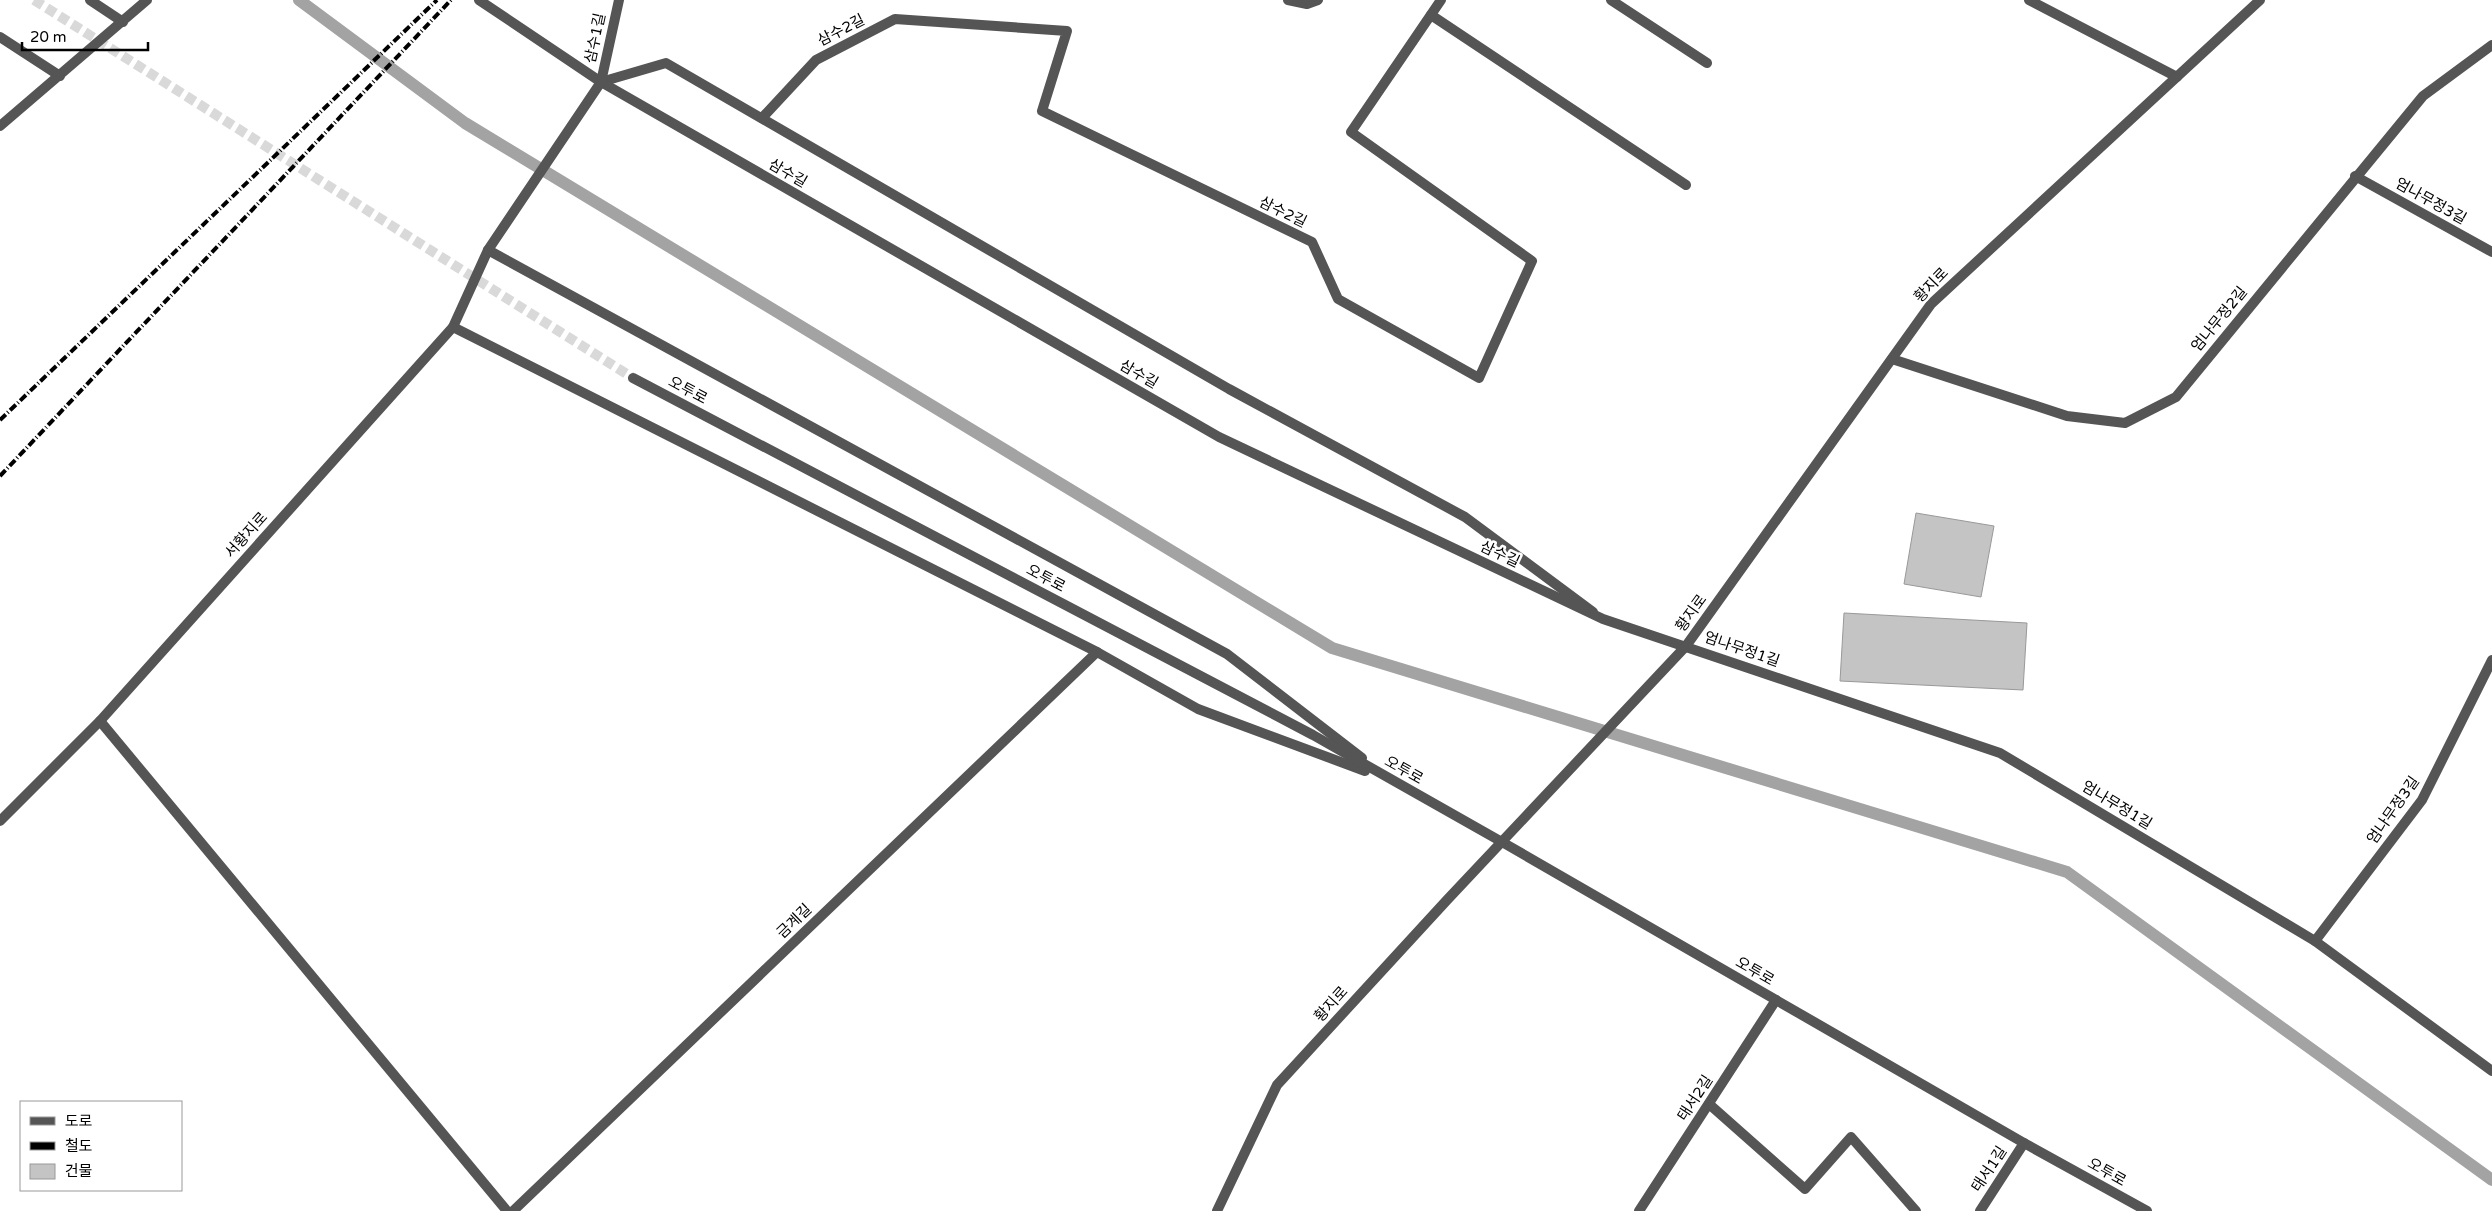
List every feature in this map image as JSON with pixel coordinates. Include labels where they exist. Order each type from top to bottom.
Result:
[{"type":"street","points":[[90,0],[122,22]]},
{"type":"street","points":[[0,126],[147,0]]},
{"type":"street","name":"삼수길","points":[[479,0],[600,82],[1219,437],[1603,619],[1686,646]]},
{"type":"street","name":"삼수1길","points":[[600,82],[619,0]]},
{"type":"street","points":[[1288,0],[1307,4],[1318,0]]},
{"type":"street","name":"삼수2길","points":[[762,118],[816,60],[896,19],[1067,31],[1042,111],[1312,242],[1338,300],[1479,378],[1532,261],[1351,132],[1441,0]]},
{"type":"street","points":[[1611,0],[1707,62]]},
{"type":"street","points":[[2029,0],[2177,77]]},
{"type":"street","name":"황지로","points":[[1217,1211],[1277,1085],[1686,646],[1931,304],[2260,0]]},
{"type":"street","points":[[1431,15],[1686,185]]},
{"type":"street","points":[[0,38],[60,76]]},
{"type":"street","name":"엄나무정2길","points":[[1892,360],[2067,416],[2125,422],[2176,397],[2355,176],[2423,96],[2492,45]]},
{"type":"street","points":[[600,82],[666,63],[1229,389],[1465,517],[1603,619]]},
{"type":"street","name":"서황지로","points":[[0,821],[100,721],[453,327],[488,250],[600,82]]},
{"type":"street","name":"엄나무정3길","points":[[2355,176],[2492,252]]},
{"type":"street","points":[[488,250],[1227,654],[1392,781]]},
{"type":"street","points":[[453,327],[1097,652],[1198,709],[1392,781]]},
{"type":"street","name":"오투로","points":[[633,378],[1313,735],[2024,1143],[2147,1211]]},
{"type":"street","name":"엄나무정1길","points":[[1686,646],[2000,753],[2315,940],[2492,1071]]},
{"type":"street","name":"금계길","points":[[513,1211],[1097,652]]},
{"type":"street","name":"엄나무정3길","points":[[2315,940],[2422,800],[2492,660]]},
{"type":"street","points":[[100,721],[507,1211]]},
{"type":"street","name":"태서2길","points":[[1639,1211],[1776,1000]]},
{"type":"street","points":[[1709,1104],[1805,1189],[1851,1137],[1916,1211]]},
{"type":"street","name":"태서1길","points":[[1980,1211],[2024,1143]]},
{"type":"building","points":[[1916,513],[1994,526],[1981,597],[1904,584]]},
{"type":"building","points":[[1844,613],[2027,623],[2023,690],[1840,681]]},
{"type":"waterway","points":[[299,0],[465,123],[1332,648],[2067,872],[2492,1180]]},
{"type":"tunnel","points":[[34,0],[633,378]]},
{"type":"railway","points":[[0,420],[437,0]]},
{"type":"railway","points":[[0,476],[451,0]]}]
